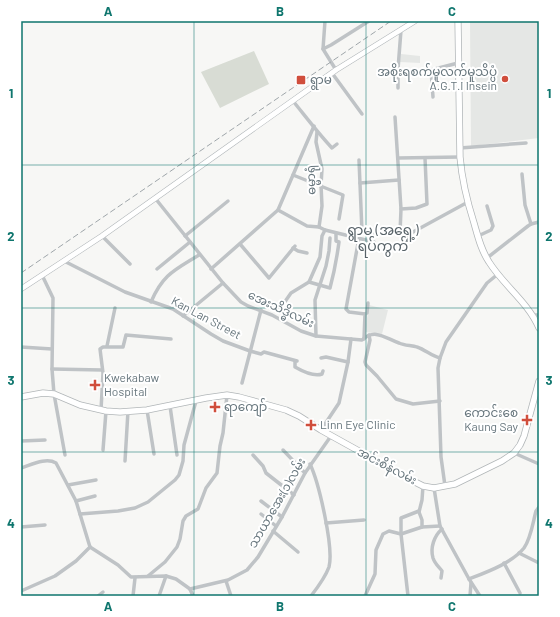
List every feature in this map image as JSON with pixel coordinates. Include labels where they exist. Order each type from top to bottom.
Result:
[{"type":"main road","points":[[21,289],[102,236],[334,72],[415,21]]},
{"type":"main road","points":[[458,21],[460,157],[468,202],[481,248],[498,274],[536,315],[539,328]]},
{"type":"main road","points":[[514,453],[524,436],[539,382]]},
{"type":"main road","points":[[21,397],[43,393],[54,394],[80,405],[103,410],[128,411],[148,410],[227,395]]},
{"type":"main road","name":"အင်းစိန်လမ်း","points":[[227,395],[286,410],[299,416],[331,436],[423,486],[434,488],[455,484],[466,480],[514,453]]},
{"type":"street","points":[[325,21],[323,49],[334,72],[362,114]]},
{"type":"street","points":[[323,49],[369,21]]},
{"type":"street","points":[[398,88],[401,30]]},
{"type":"street","points":[[433,97],[431,70],[458,63]]},
{"type":"street","points":[[293,101],[314,126],[317,132],[332,148],[337,144]]},
{"type":"street","points":[[395,117],[401,210],[400,233],[402,238],[468,202]]},
{"type":"street","points":[[211,268],[278,210],[314,126]]},
{"type":"street","name":"ဓမ္မာရုံ","points":[[317,132],[316,142],[322,169],[322,206],[319,227]]},
{"type":"street","points":[[460,148],[526,143]]},
{"type":"street","points":[[398,158],[460,157]]},
{"type":"street","points":[[401,210],[416,208],[427,204],[425,158]]},
{"type":"street","points":[[359,160],[362,232],[369,234],[400,233]]},
{"type":"street","points":[[522,174],[525,205],[531,224]]},
{"type":"street","points":[[293,175],[343,195],[339,219]]},
{"type":"street","points":[[360,182],[399,180]]},
{"type":"street","name":"အေးသိဒ္ဓိလမ်း","points":[[155,198],[222,283],[241,302],[261,310],[301,331],[316,336],[364,339]]},
{"type":"street","points":[[185,236],[228,201]]},
{"type":"street","points":[[478,236],[491,230],[493,226],[487,206]]},
{"type":"street","points":[[278,210],[307,226],[319,227],[324,230],[374,242]]},
{"type":"street","points":[[487,258],[531,224],[539,222]]},
{"type":"street","points":[[284,303],[291,293],[309,282],[320,257],[324,230]]},
{"type":"street","points":[[309,282],[330,288],[339,242],[336,241],[336,233]]},
{"type":"street","points":[[102,236],[130,264]]},
{"type":"street","points":[[316,336],[315,300],[329,251],[330,238]]},
{"type":"street","points":[[359,238],[346,309],[349,312],[365,314]]},
{"type":"street","points":[[157,269],[190,242]]},
{"type":"street","points":[[240,244],[269,278],[294,247],[298,251],[307,253]]},
{"type":"street","points":[[151,302],[160,283],[169,274],[199,255]]},
{"type":"street","name":"Kan Lan Street","points":[[64,261],[124,292],[173,309],[223,341],[250,351],[261,354],[264,352],[296,361],[295,367],[301,370],[320,375],[323,371]]},
{"type":"street","points":[[445,486],[441,457],[438,368],[440,358],[446,342],[487,283],[498,274]]},
{"type":"street","points":[[42,275],[53,298],[52,369],[54,394],[65,455]]},
{"type":"street","points":[[183,316],[222,283]]},
{"type":"street","points":[[364,339],[365,314],[367,313],[368,303]]},
{"type":"street","points":[[107,346],[115,308]]},
{"type":"street","points":[[242,383],[261,310]]},
{"type":"street","points":[[103,450],[102,370],[100,349],[107,346],[123,347],[126,335],[171,339]]},
{"type":"street","points":[[364,339],[369,335],[382,336],[399,344],[417,347],[433,357],[440,358]]},
{"type":"street","points":[[369,335],[370,340],[365,362],[366,365],[396,399],[413,404],[440,401]]},
{"type":"street","points":[[321,430],[339,403],[348,362],[351,339]]},
{"type":"street","points":[[21,347],[52,348]]},
{"type":"street","points":[[320,358],[348,362]]},
{"type":"street","points":[[52,369],[102,370]]},
{"type":"street","points":[[148,576],[165,562],[177,547],[180,540],[183,521],[186,516],[198,509],[206,488],[217,474],[227,395]]},
{"type":"street","points":[[80,514],[135,508],[148,502],[175,480],[179,475],[183,461],[184,445],[196,401]]},
{"type":"street","points":[[170,406],[177,455]]},
{"type":"street","points":[[148,410],[154,454]]},
{"type":"street","points":[[125,461],[128,411]]},
{"type":"street","name":"သာယာအေး(၁)လမ်း","points":[[190,589],[226,581],[237,577],[247,570],[258,557],[282,517],[310,464],[331,436]]},
{"type":"street","points":[[21,441],[44,440]]},
{"type":"street","points":[[282,450],[305,473]]},
{"type":"street","points":[[514,453],[539,464]]},
{"type":"street","points":[[253,455],[263,466],[266,473],[294,495]]},
{"type":"street","points":[[21,468],[47,461],[56,463],[76,501],[90,548],[118,565],[128,575],[135,578],[166,576],[176,579],[190,589],[192,596]]},
{"type":"street","points":[[310,464],[326,523],[331,556],[324,580],[311,596]]},
{"type":"street","points":[[68,485],[96,480]]},
{"type":"street","points":[[422,528],[422,520],[419,512],[423,486]]},
{"type":"street","points":[[434,488],[441,527],[470,581],[480,596]]},
{"type":"street","points":[[76,501],[95,496]]},
{"type":"street","points":[[261,501],[282,517]]},
{"type":"street","points":[[470,581],[504,563],[524,548],[539,507]]},
{"type":"street","points":[[408,596],[401,534],[401,518],[420,510]]},
{"type":"street","points":[[261,514],[276,526]]},
{"type":"street","points":[[326,523],[364,520]]},
{"type":"street","points":[[21,527],[45,525]]},
{"type":"street","points":[[365,596],[375,574],[376,550],[383,534],[389,531],[401,534],[422,528],[441,527]]},
{"type":"street","points":[[441,527],[435,537],[432,552],[436,564],[442,571],[441,578]]},
{"type":"street","points":[[273,531],[298,552]]},
{"type":"street","points":[[21,591],[54,576],[76,561],[90,548]]},
{"type":"street","points":[[519,552],[539,563]]},
{"type":"street","points":[[504,563],[520,593]]},
{"type":"street","points":[[159,596],[166,576]]},
{"type":"street","points":[[133,596],[135,578]]},
{"type":"street","points":[[226,581],[230,596]]},
{"type":"street","points":[[470,581],[470,596]]},
{"type":"street","points":[[98,596],[103,592]]},
{"type":"shaded area","name":"အစိုးရစက်မှုလက်မှုသိပ္ပံ A.G.T.I Insein","points":[[470,21],[539,21],[539,138],[471,146]]},
{"type":"shaded area","points":[[254,51],[269,84],[220,108],[201,72]]},
{"type":"shaded area","points":[[401,54],[420,56],[420,63],[400,62]]},
{"type":"shaded area","points":[[369,305],[388,310],[382,334],[365,332]]},
{"type":"railway","points":[[21,273],[391,21]]},
{"type":"place","name":"အစိုးရစက်မှုလက်မှုသိပ္ပံ A.G.T.I Insein","points":[[505,79]]},
{"type":"place","name":"ရွာမ","points":[[301,80]]},
{"type":"place","name":"Kwekabaw Hospital","points":[[95,385]]},
{"type":"place","name":"ရာကျော်","points":[[215,407]]},
{"type":"place","name":"ကောင်းစေ Kaung Say","points":[[527,420]]},
{"type":"place","name":"Linn Eye Clinic","points":[[311,425]]},
{"type":"district","name":"ရွာမ (အရှေ့) ရပ်ကွက်","points":[[383,238]]}]
